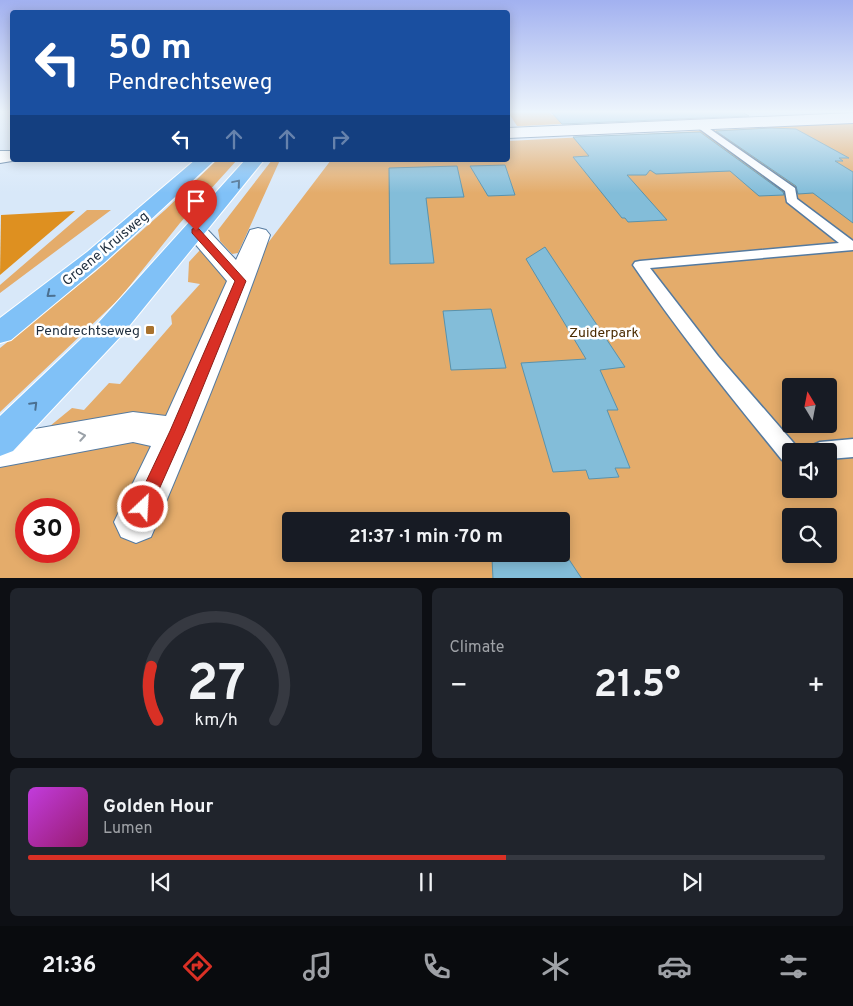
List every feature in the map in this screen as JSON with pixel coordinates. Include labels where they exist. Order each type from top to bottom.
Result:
[{"type":"main road","name":"Groene Kruisweg","points":[[0,333],[96,257],[204,162]]},
{"type":"main road","points":[[0,440],[110,329],[253,162]]},
{"type":"street","points":[[196,231],[241,281]]},
{"type":"street","points":[[136,522],[178,431],[241,281],[258,234]]},
{"type":"street","points":[[0,451],[133,427],[154,432],[178,431]]},
{"type":"lane","points":[[720,139],[791,190],[791,200],[852,246]]},
{"type":"lane","points":[[782,445],[660,294],[640,265],[852,246]]},
{"type":"lane","points":[[837,449],[853,448]]},
{"type":"green space","name":"Zuiderpark","points":[[547,139],[853,139],[853,578],[0,578],[0,468],[26,455],[53,428],[50,426],[72,408],[84,410],[109,383],[120,384],[172,324],[171,316],[200,284],[188,282],[189,262],[200,250],[227,281],[217,310],[329,162],[510,162],[510,141]]},
{"type":"green space","points":[[215,162],[235,162],[180,223],[120,298],[0,412],[0,348],[95,272],[165,210]]},
{"type":"green space","points":[[270,162],[279,162],[238,253],[232,254],[220,241],[218,230]]},
{"type":"green space","points":[[87,210],[111,210],[0,293],[0,285]]},
{"type":"shaded area","points":[[75,211],[0,275],[1,215]]},
{"type":"building","points":[[575,139],[710,139],[783,192],[784,195],[759,196],[730,171],[656,174],[650,170],[646,175],[627,175],[667,220],[628,222],[625,218],[622,218],[573,157],[589,156]]},
{"type":"building","points":[[728,139],[814,139],[849,158],[839,158],[843,161],[835,161],[853,172],[853,223],[813,193],[798,194],[796,186]]},
{"type":"building","points":[[505,165],[515,195],[488,196],[470,166]]},
{"type":"building","points":[[457,166],[464,197],[426,198],[434,263],[390,264],[389,168]]},
{"type":"building","points":[[545,247],[625,367],[600,370],[618,410],[607,410],[630,468],[615,468],[619,477],[589,479],[586,470],[553,472],[521,363],[586,359],[526,259]]},
{"type":"building","points":[[491,309],[506,368],[451,370],[443,311]]},
{"type":"building","points":[[570,561],[581,578],[493,578],[492,562]]},
{"type":"place","name":"Pendrechtseweg","points":[[150,330]]},
{"type":"route","points":[[143,507],[178,431],[241,281],[196,231]]}]
